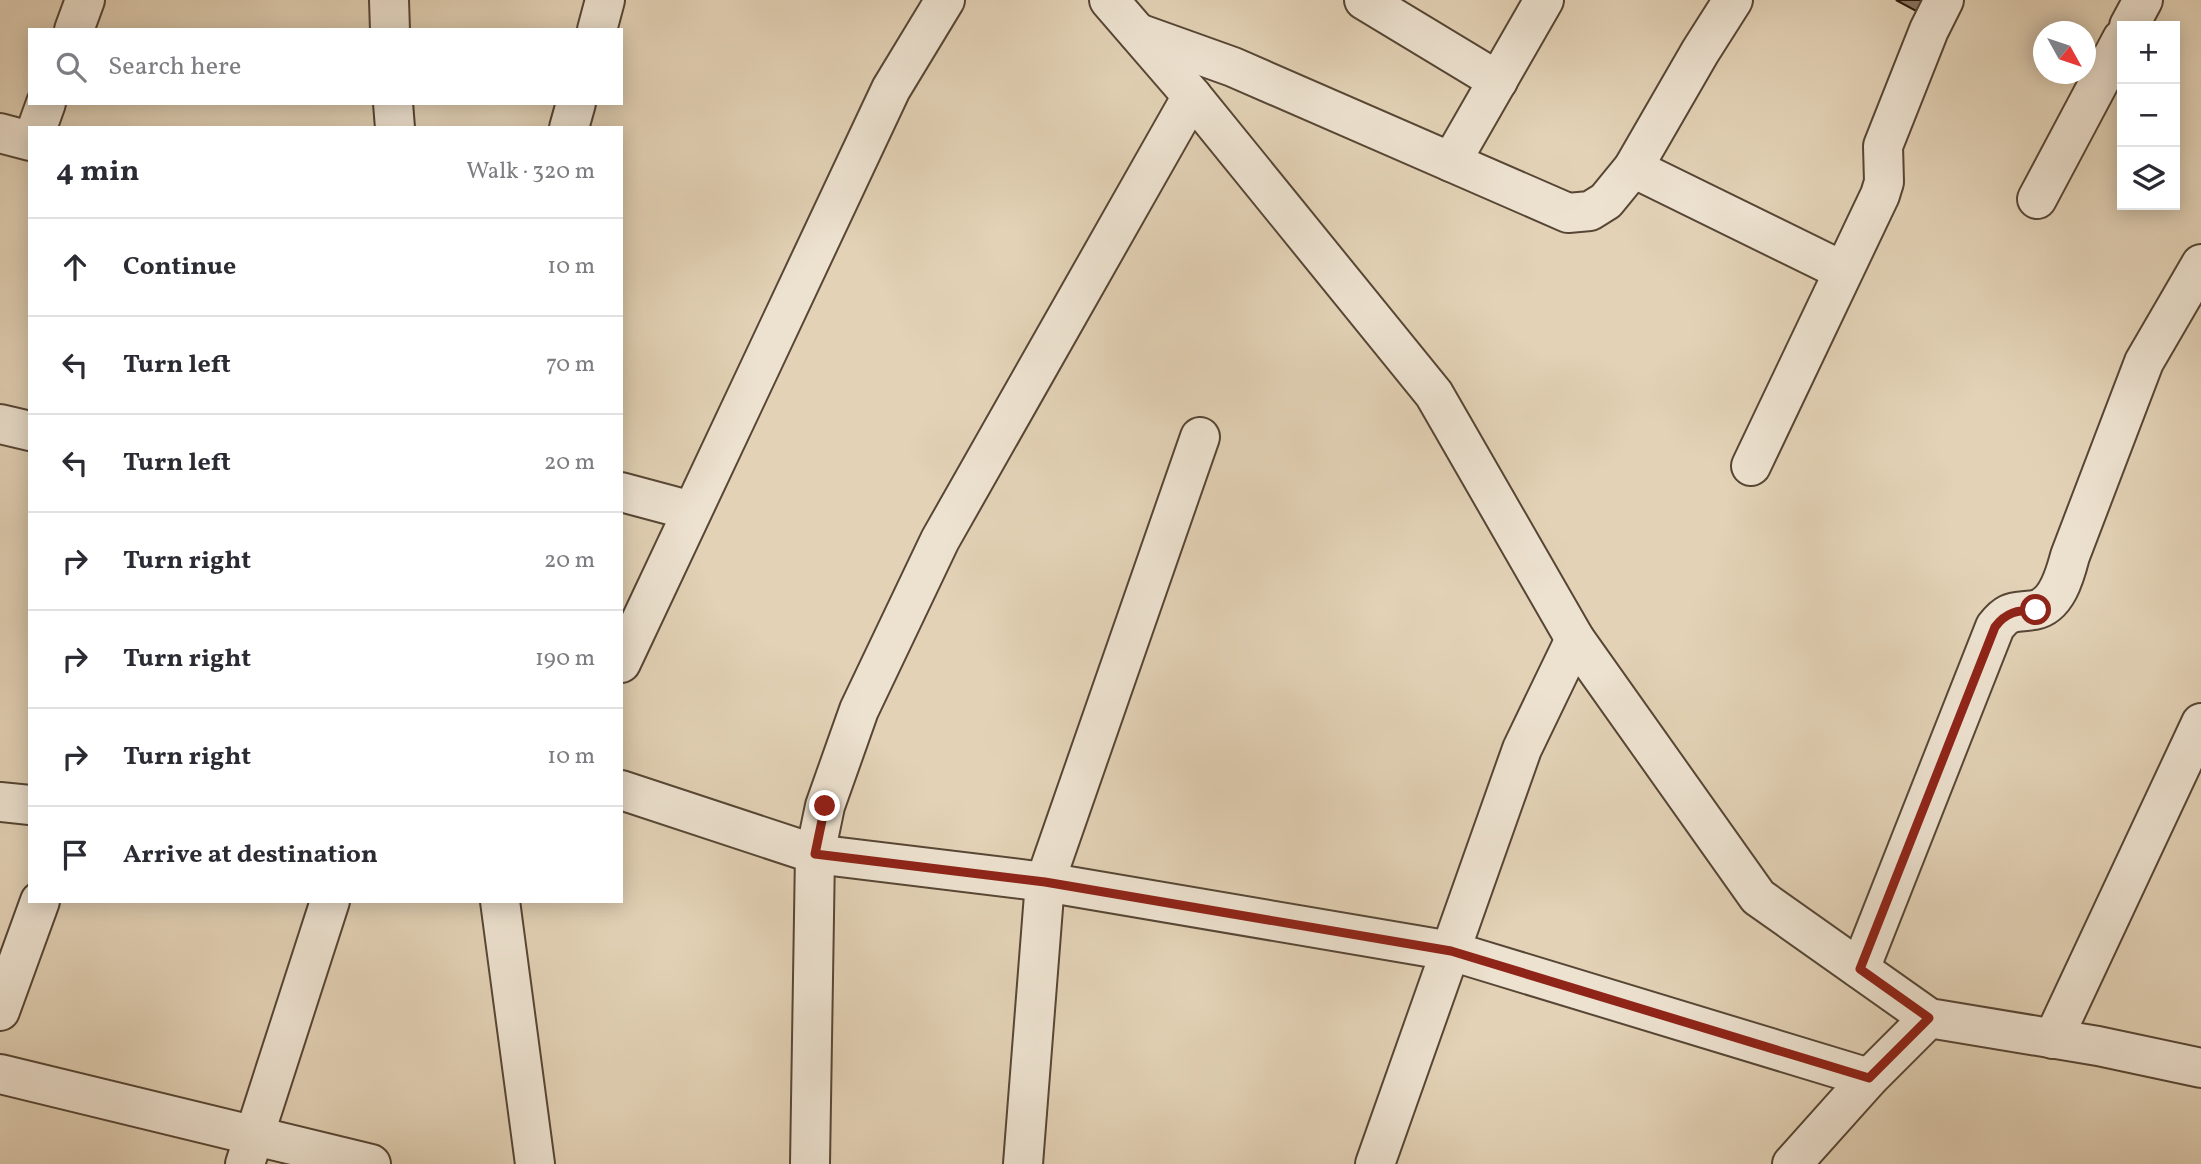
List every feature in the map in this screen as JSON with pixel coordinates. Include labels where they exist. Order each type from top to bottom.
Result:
[{"type":"street","points":[[75,28],[85,0]]},
{"type":"street","points":[[389,0],[390,28]]},
{"type":"street","points":[[598,28],[605,0]]},
{"type":"street","points":[[623,659],[891,89],[945,0]]},
{"type":"street","points":[[1109,0],[1192,96],[1434,394],[1575,639],[1758,897],[1929,1018],[2201,1068]]},
{"type":"street","points":[[1364,0],[1498,81]]},
{"type":"street","points":[[1451,162],[1545,0]]},
{"type":"street","points":[[1136,32],[1233,67],[1568,213],[1590,211],[1606,201],[1633,168],[1733,0]]},
{"type":"street","points":[[1751,467],[1880,195],[1884,182],[1883,146],[1929,30],[1944,0]]},
{"type":"street","points":[[2132,21],[2143,0]]},
{"type":"street","points":[[2037,199],[2117,48]]},
{"type":"street","points":[[810,1164],[815,854],[825,806],[859,709],[940,540],[1192,96]]},
{"type":"street","points":[[38,126],[45,105]]},
{"type":"street","points":[[393,105],[395,126]]},
{"type":"street","points":[[570,126],[575,105]]},
{"type":"street","points":[[0,133],[28,140]]},
{"type":"street","points":[[1633,168],[1843,271]]},
{"type":"street","points":[[1860,969],[1995,627],[2004,615],[2022,610],[2036,610],[2051,601],[2063,579],[2144,362],[2201,264]]},
{"type":"street","points":[[1023,1164],[1045,882],[1200,437]]},
{"type":"street","points":[[623,493],[692,511]]},
{"type":"street","points":[[1375,1164],[1522,749],[1575,639]]},
{"type":"street","points":[[2053,1039],[2201,723]]},
{"type":"street","points":[[623,791],[815,854],[1045,882],[1451,951],[1869,1078]]},
{"type":"street","points":[[0,802],[28,805]]},
{"type":"street","points":[[0,1011],[39,903]]},
{"type":"street","points":[[250,1149],[329,903]]},
{"type":"street","points":[[499,903],[535,1164]]},
{"type":"street","points":[[1792,1164],[1869,1078],[1929,1018]]},
{"type":"street","points":[[0,1073],[250,1149],[371,1164]]},
{"type":"building","points":[[1896,0],[1925,0],[1918,12]]},
{"type":"route","points":[[825,806],[815,854],[1045,882],[1451,951],[1869,1078],[1929,1018],[1860,969],[1995,627],[2004,615],[2022,610],[2036,610]]}]
